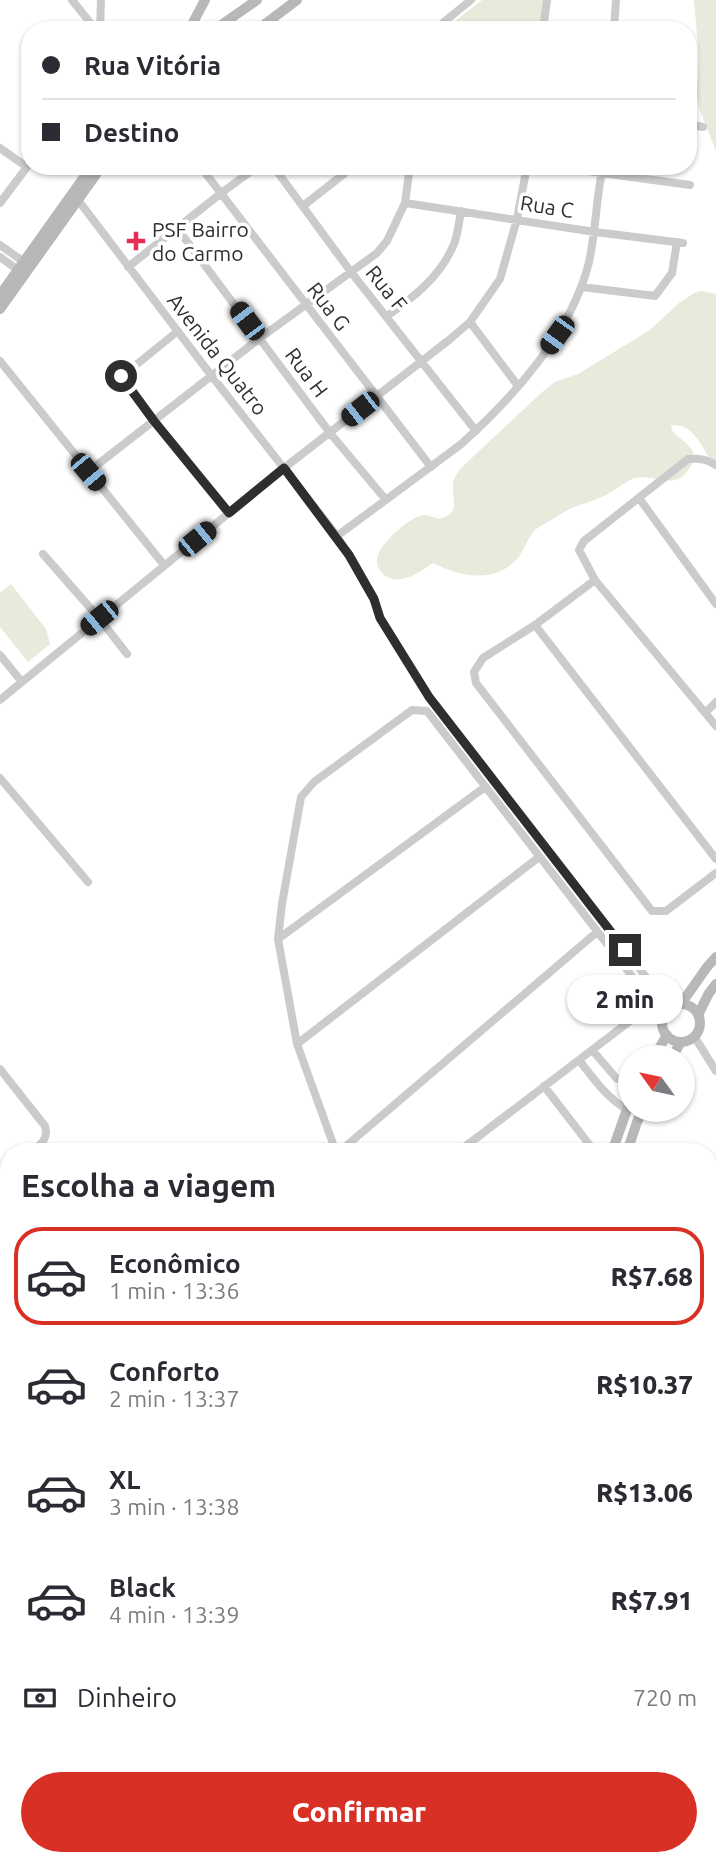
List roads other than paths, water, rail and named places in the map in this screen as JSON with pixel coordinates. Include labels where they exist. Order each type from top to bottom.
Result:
[{"type":"street","points":[[72,0],[90,21]]},
{"type":"street","points":[[99,21],[101,0]]},
{"type":"street","points":[[228,21],[257,0]]},
{"type":"street","points":[[269,21],[296,0]]},
{"type":"street","points":[[445,21],[471,0]]},
{"type":"street","points":[[544,21],[547,0]]},
{"type":"street","points":[[615,21],[616,0]]},
{"type":"street","points":[[194,21],[203,4]]},
{"type":"street","points":[[697,126],[703,127]]},
{"type":"street","points":[[0,148],[21,163]]},
{"type":"street","points":[[0,203],[21,175]]},
{"type":"street","points":[[0,309],[87,175]]},
{"type":"street","points":[[0,295],[94,175]]},
{"type":"street","name":"Rua G","points":[[206,175],[431,467]]},
{"type":"street","points":[[128,267],[246,175]]},
{"type":"street","name":"Rua F","points":[[279,175],[476,431]]},
{"type":"street","points":[[303,206],[343,175]]},
{"type":"street","points":[[88,472],[211,375],[370,259],[387,241],[405,203],[409,175]]},
{"type":"street","points":[[0,700],[284,468],[470,322],[500,279],[517,219],[525,175]]},
{"type":"street","points":[[337,536],[476,431],[518,386],[557,335],[582,287],[595,232],[601,175]]},
{"type":"street","points":[[631,175],[690,185]]},
{"type":"street","name":"Avenida Quatro","points":[[75,196],[337,536],[374,599],[380,618],[429,697],[670,1008]]},
{"type":"street","name":"Rua C","points":[[405,203],[680,242],[672,273],[655,296],[582,287]]},
{"type":"street","points":[[387,316],[435,276],[454,244],[461,211]]},
{"type":"street","name":"Rua H","points":[[177,228],[330,433],[386,500]]},
{"type":"street","points":[[0,245],[21,266]]},
{"type":"street","points":[[0,257],[21,266]]},
{"type":"street","points":[[470,322],[518,386]]},
{"type":"street","points":[[178,331],[121,378],[229,513]]},
{"type":"street","points":[[0,361],[164,565]]},
{"type":"street","points":[[716,465],[708,460],[688,459],[584,541],[579,551],[594,580],[716,726]]},
{"type":"street","points":[[639,498],[716,604]]},
{"type":"street","points":[[43,554],[127,654]]},
{"type":"street","points":[[594,580],[535,625],[483,658],[474,672],[476,683],[652,911],[666,911],[716,873]]},
{"type":"street","points":[[535,625],[716,859]]},
{"type":"street","points":[[0,655],[22,682]]},
{"type":"street","points":[[706,712],[716,702]]},
{"type":"street","points":[[335,1143],[297,1044],[278,939],[301,797],[314,782],[412,709],[427,711],[652,1005],[470,1143]]},
{"type":"street","points":[[0,778],[88,882]]},
{"type":"street","points":[[278,939],[485,787]]},
{"type":"street","points":[[297,1044],[539,857]]},
{"type":"street","points":[[349,1143],[597,932]]},
{"type":"street","points":[[716,957],[681,1004],[670,1008],[663,1018],[662,1024],[667,1035],[681,1042],[695,1036],[699,1026],[698,1015],[716,984]]},
{"type":"street","points":[[681,1004],[691,1007],[698,1015]]},
{"type":"street","points":[[661,1045],[667,1035]]},
{"type":"street","points":[[695,1036],[716,1071]]},
{"type":"street","points":[[593,1051],[618,1079]]},
{"type":"street","points":[[579,1060],[605,1093],[618,1103]]},
{"type":"street","points":[[0,1069],[44,1124],[47,1135],[42,1143]]},
{"type":"street","points":[[544,1086],[588,1143]]},
{"type":"street","points":[[615,1143],[622,1122]]},
{"type":"street","points":[[630,1143],[637,1122]]},
{"type":"place","name":"PSF Bairro do Carmo","points":[[136,241]]}]
